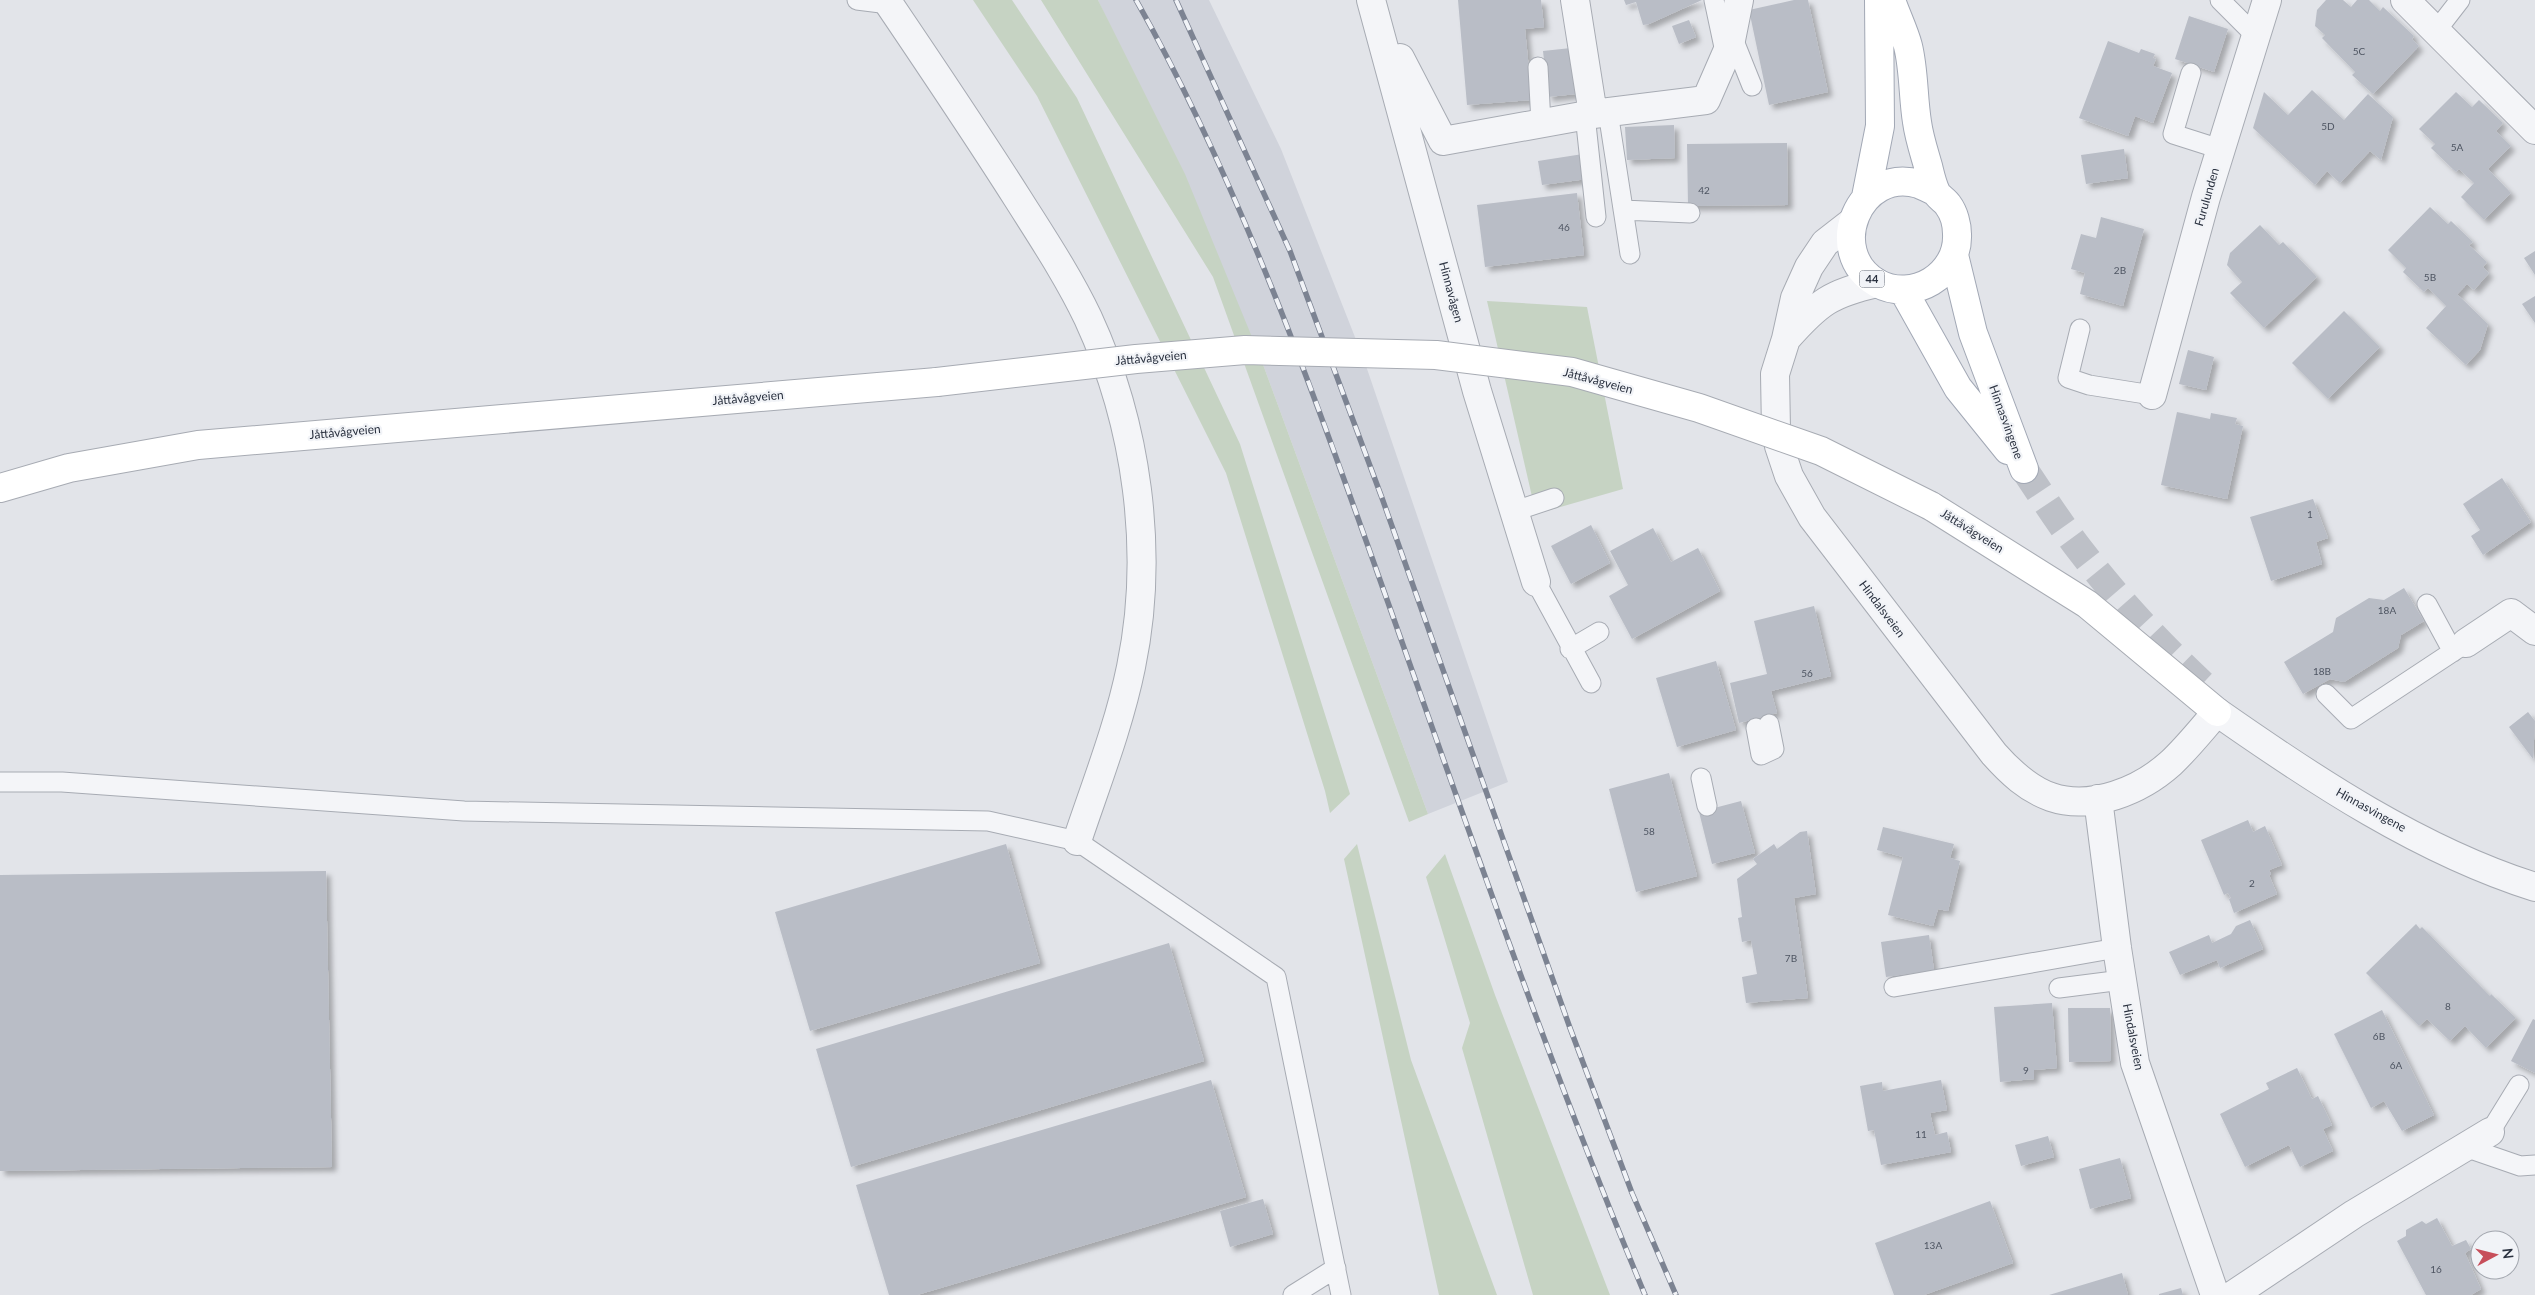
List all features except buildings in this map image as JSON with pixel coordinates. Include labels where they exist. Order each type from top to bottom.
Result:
[{"type":"street","points":[[1575,0],[1595,114]]},
{"type":"street","points":[[1374,6],[1443,141],[1595,114],[1706,100],[1729,46],[1739,0]]},
{"type":"street","name":"44","points":[[1879,0],[1880,126],[1866,197],[1860,204],[1852,222],[1850,242],[1854,258],[1867,276],[1886,287],[1903,290],[1922,286],[1940,276],[1950,264],[1954,255],[1958,235],[1955,219],[1948,205],[1936,192],[1917,124],[1908,47],[1891,0]]},
{"type":"street","name":"Furulunden","points":[[2152,395],[2220,149],[2267,0]]},
{"type":"street","points":[[2405,0],[2535,130]]},
{"type":"street","points":[[889,4],[982,143],[1051,251],[1088,317],[1114,385],[1132,458],[1141,530],[1139,616],[1132,666],[1122,707],[1076,842]]},
{"type":"street","name":"Hinnavågen","points":[[1374,6],[1477,391],[1536,582]]},
{"type":"street","points":[[1866,197],[1879,188],[1896,182],[1918,184],[1936,192]]},
{"type":"street","name":"Hindalsveien","points":[[1852,222],[1825,243],[1809,267],[1795,298],[1786,339],[1775,374],[1776,430],[1789,476],[1812,518],[1994,754],[2015,776],[2052,798],[2074,801],[2123,794],[2142,784],[2170,763],[2218,712]]},
{"type":"street","name":"Hinnasvingene","points":[[1903,290],[1958,388],[2024,469],[1973,333],[1954,255]]},
{"type":"street","name":"Hindalsveien","points":[[1786,339],[1808,315],[1830,298],[1846,290],[1877,283]]},
{"type":"street","name":"Jåttåvågveien","points":[[0,488],[69,468],[198,445],[937,382],[1127,360],[1245,350],[1446,356],[1572,372],[1699,408],[1821,451],[1931,506],[2087,604],[2218,712]]},
{"type":"street","points":[[2460,648],[2511,613],[2535,630]]},
{"type":"street","name":"Hinnasvingene","points":[[2218,712],[2286,760],[2367,809],[2440,848],[2511,879],[2535,887]]},
{"type":"street","name":"Hindalsveien","points":[[2098,799],[2117,948],[2135,1063],[2215,1295]]},
{"type":"street","points":[[2233,1295],[2354,1214],[2490,1132]]},
{"type":"lane","points":[[857,0],[889,4]]},
{"type":"lane","points":[[1714,0],[1729,46],[1752,86]]},
{"type":"lane","points":[[2220,0],[2256,35]]},
{"type":"lane","points":[[2436,31],[2460,0]]},
{"type":"lane","points":[[1538,67],[1541,123]]},
{"type":"lane","points":[[2191,73],[2173,134],[2220,149]]},
{"type":"lane","points":[[1595,114],[1623,210],[1630,254]]},
{"type":"lane","points":[[1595,114],[1596,217]]},
{"type":"lane","points":[[1623,210],[1690,213]]},
{"type":"lane","points":[[2080,329],[2068,378],[2089,385],[2152,395]]},
{"type":"lane","points":[[1515,511],[1554,498]]},
{"type":"lane","points":[[1536,582],[1570,649],[1590,683]]},
{"type":"lane","points":[[2326,694],[2351,719],[2460,648],[2427,604]]},
{"type":"lane","points":[[1570,649],[1599,632]]},
{"type":"lane","points":[[1701,778],[1707,806]]},
{"type":"lane","points":[[0,782],[62,782],[464,811],[988,821],[1076,842],[1276,976],[1341,1295]]},
{"type":"lane","points":[[1894,987],[2117,948]]},
{"type":"lane","points":[[2059,988],[2122,980]]},
{"type":"lane","points":[[2490,1132],[2519,1085]]},
{"type":"lane","points":[[2465,1147],[2520,1166],[2535,1165]]},
{"type":"lane","points":[[1293,1295],[1336,1268]]},
{"type":"shaded area","points":[[1098,0],[1209,0],[1281,149],[1364,360],[1508,782],[1428,814],[1261,359]]},
{"type":"green space","points":[[973,0],[1012,0],[1077,98],[1240,444],[1350,794],[1330,813],[1325,791],[1226,473],[1037,96]]},
{"type":"green space","points":[[1041,0],[1098,0],[1185,174],[1261,359],[1428,814],[1409,822],[1213,277]]},
{"type":"green space","points":[[1487,301],[1587,307],[1623,489],[1536,514]]},
{"type":"green space","points":[[1357,844],[1411,1060],[1497,1295],[1439,1295],[1344,859]]},
{"type":"green space","points":[[1445,854],[1495,995],[1610,1295],[1533,1295],[1462,1048],[1470,1023],[1426,877]]},
{"type":"tunnel","points":[[2024,469],[2051,510],[2110,587],[2158,641],[2210,691]]},
{"type":"railway","points":[[1136,0],[1173,69],[1207,139],[1240,211],[1270,284],[1354,506],[1540,1029],[1645,1295]]},
{"type":"railway","points":[[1176,0],[1290,251],[1382,498],[1570,1028],[1632,1193],[1676,1295]]}]
